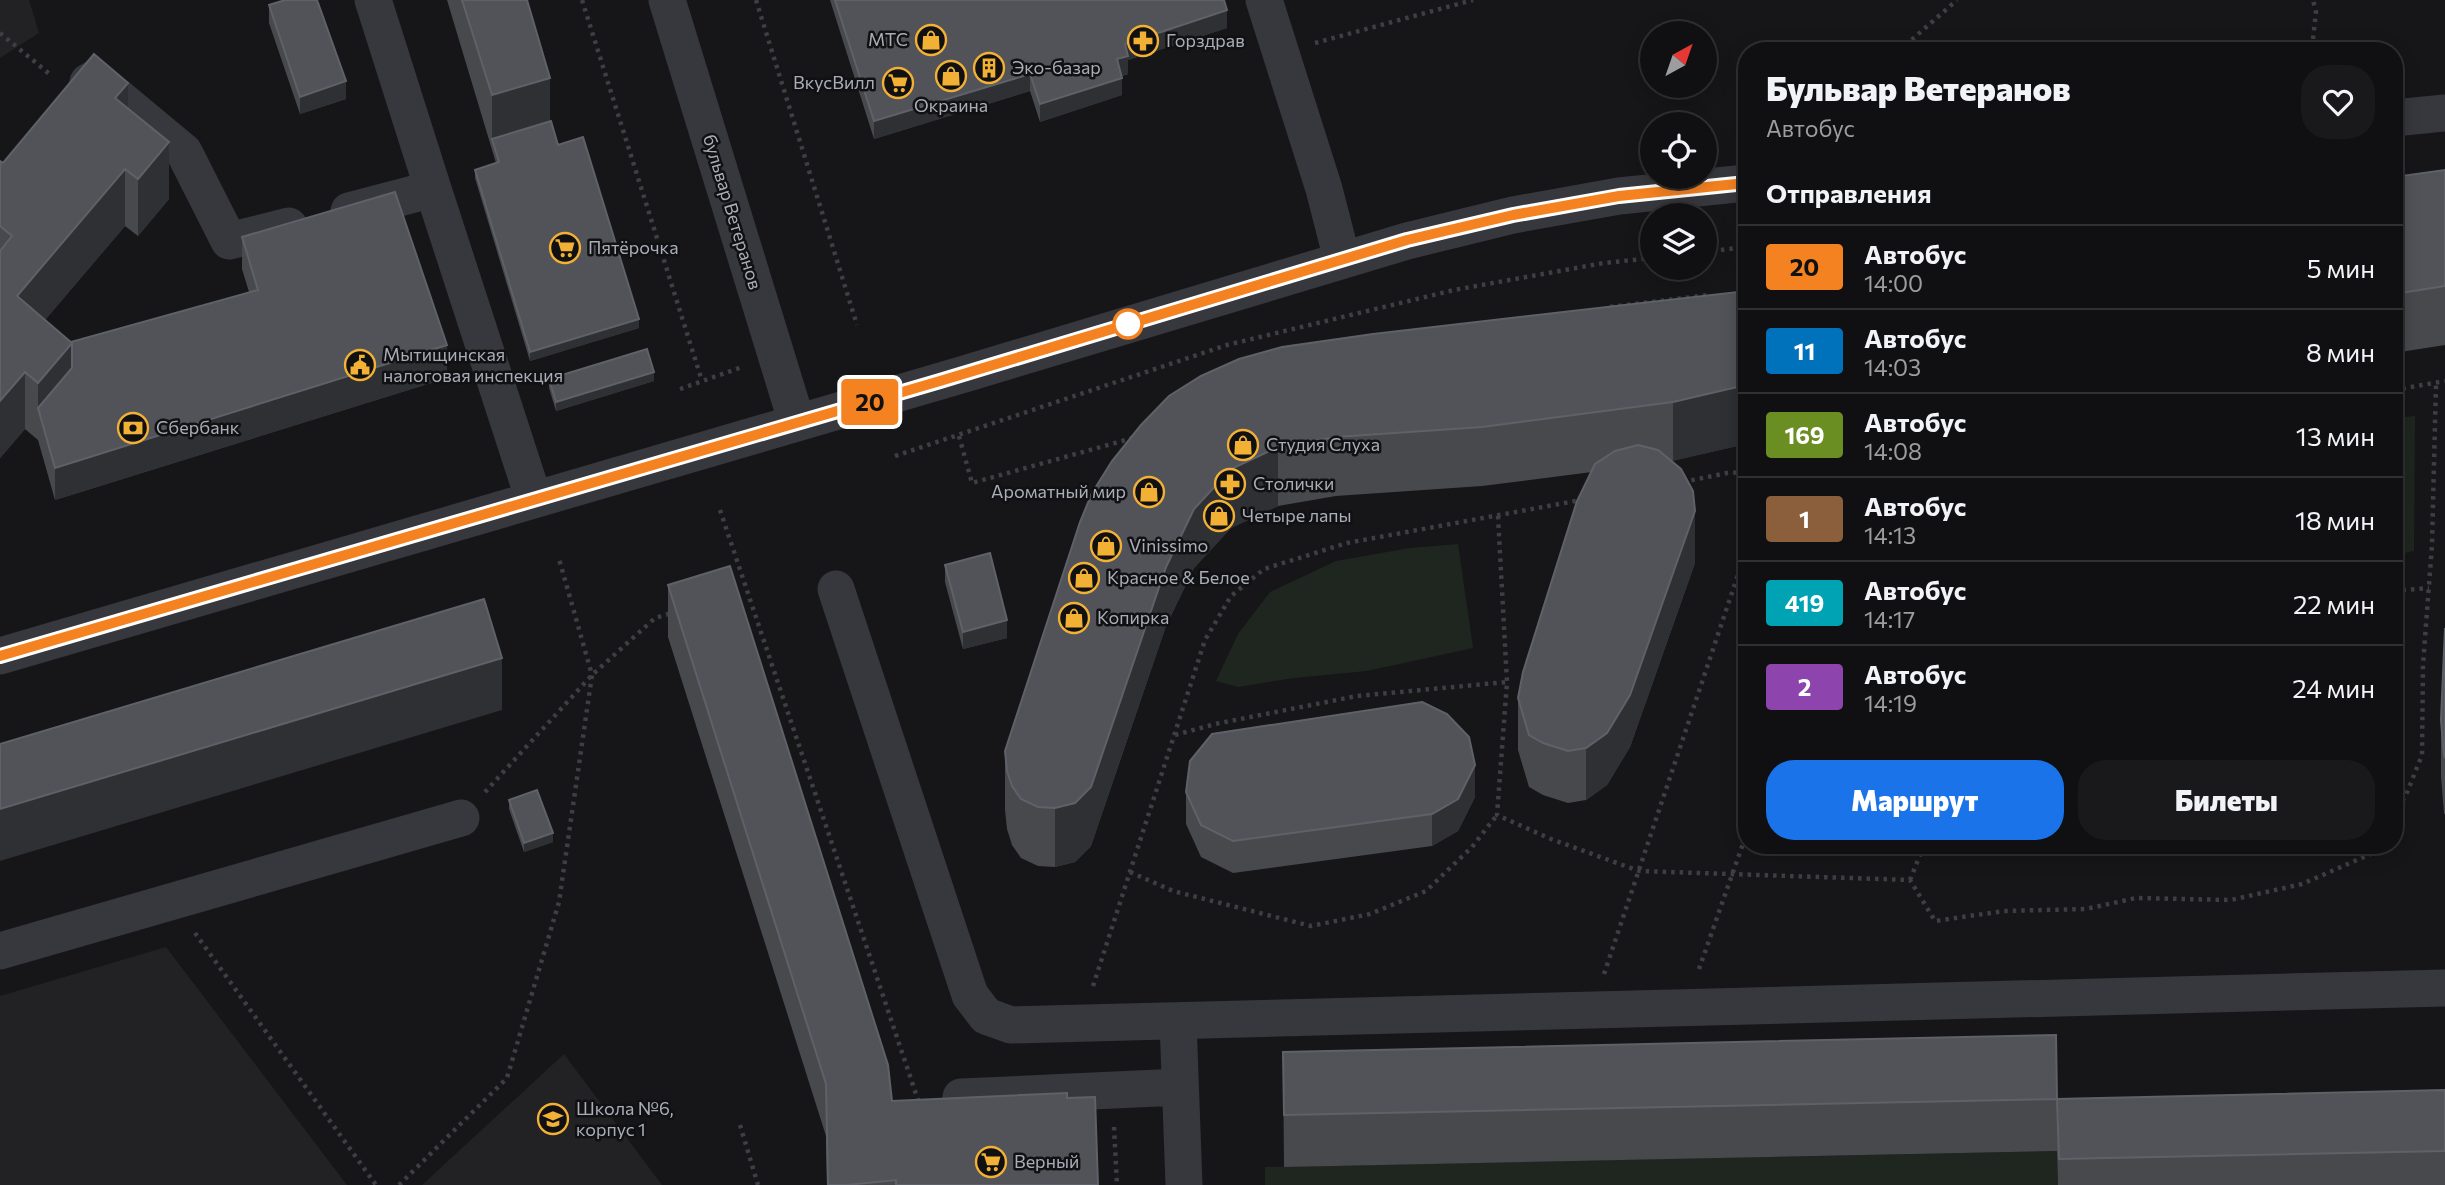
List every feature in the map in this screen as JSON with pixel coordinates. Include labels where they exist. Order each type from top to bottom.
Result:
[{"type":"street","points":[[373,0],[534,500]]},
{"type":"street","name":"бульвар Ветеранов","points":[[667,0],[797,423]]},
{"type":"street","points":[[1264,0],[1324,189],[1342,259]]},
{"type":"street","points":[[67,97],[95,78],[184,152],[229,241],[433,190]]},
{"type":"street","points":[[2403,117],[2445,113]]},
{"type":"street","points":[[0,656],[797,423],[1407,240],[1513,215],[1619,196],[1738,184]]},
{"type":"street","points":[[836,589],[970,995],[986,1016],[1011,1025],[2445,988]]},
{"type":"street","points":[[0,950],[461,818]]},
{"type":"street","points":[[1178,1021],[1184,1185]]},
{"type":"street","points":[[961,1097],[1180,1087]]},
{"type":"path","points":[[582,0],[702,381]]},
{"type":"path","points":[[756,0],[857,325]]},
{"type":"path","points":[[1281,52],[1473,0]]},
{"type":"path","points":[[1909,42],[1958,0]]},
{"type":"path","points":[[2313,0],[2316,12],[2313,39]]},
{"type":"path","points":[[0,33],[67,97]]},
{"type":"path","points":[[1717,250],[1738,248]]},
{"type":"path","points":[[895,456],[1227,345],[1454,290],[1640,258]]},
{"type":"path","points":[[1607,307],[1721,294]]},
{"type":"path","points":[[2403,389],[2445,381]]},
{"type":"path","points":[[2403,800],[2422,755],[2423,666],[2432,545],[2436,384]]},
{"type":"path","points":[[959,436],[972,484],[1141,435]]},
{"type":"path","points":[[1673,483],[1738,472]]},
{"type":"path","points":[[1081,1023],[1205,640],[1231,596],[1264,569],[1347,543],[1593,498]]},
{"type":"path","points":[[720,510],[921,1108]]},
{"type":"path","points":[[1130,872],[1172,891],[1311,926],[1370,914],[1426,891],[1472,847],[1497,815],[1507,682],[1499,516]]},
{"type":"path","points":[[399,1185],[507,1078],[559,902],[592,675],[559,559]]},
{"type":"path","points":[[1592,1010],[1738,575]]},
{"type":"path","points":[[2403,590],[2429,588]]},
{"type":"path","points":[[734,594],[747,590]]},
{"type":"path","points":[[461,818],[592,675],[655,618],[681,610]]},
{"type":"path","points":[[1174,735],[1215,724],[1357,696],[1507,682]]},
{"type":"path","points":[[1497,815],[1551,839],[1639,871],[1910,880]]},
{"type":"path","points":[[1685,1008],[1740,854]]},
{"type":"path","points":[[1910,880],[1920,854]]},
{"type":"path","points":[[1910,880],[1935,921],[2004,911],[2086,909],[2136,898],[2231,900],[2302,884],[2372,854]]},
{"type":"path","points":[[172,901],[376,1185]]},
{"type":"path","points":[[1114,1115],[1117,1185]]},
{"type":"path","points":[[740,1125],[758,1185]]},
{"type":"shaded area","points":[[0,0],[29,0],[39,33],[0,58]]},
{"type":"shaded area","points":[[2415,416],[2414,551],[2403,553],[2403,417]]},
{"type":"shaded area","points":[[1458,544],[1473,648],[1367,671],[1238,687],[1216,681],[1238,634],[1270,592],[1336,561],[1410,548]]},
{"type":"shaded area","points":[[166,947],[347,1185],[0,1185],[0,996]]},
{"type":"shaded area","name":"Школа №6, корпус 1","points":[[564,1054],[662,1185],[422,1185]]},
{"type":"shaded area","points":[[2057,1151],[2058,1185],[1265,1185],[1265,1167]]},
{"type":"building","points":[[285,0],[317,0],[346,81],[300,97],[269,5]]},
{"type":"building","points":[[462,0],[527,0],[550,78],[492,95]]},
{"type":"building","name":"Эко-базар","points":[[835,0],[1224,0],[1227,10],[1125,44],[1128,56],[1117,59],[1122,78],[1040,104],[1030,74],[874,121]]},
{"type":"building","points":[[94,54],[128,83],[115,98],[169,142],[138,179],[125,169],[17,296],[72,343],[38,383],[25,372],[0,401],[0,251],[12,236],[0,226],[0,161],[3,163]]},
{"type":"building","points":[[551,121],[558,145],[583,137],[639,319],[530,352],[475,170],[499,162],[492,139]]},
{"type":"building","points":[[2445,170],[2445,286],[2403,293],[2403,176]]},
{"type":"building","points":[[395,192],[447,345],[55,468],[38,408],[72,368],[71,342],[258,290],[242,237]]},
{"type":"building","points":[[1738,292],[1738,387],[1673,402],[1482,427],[1336,437],[1278,447],[1231,469],[1194,509],[1166,567],[1091,787],[1075,803],[1055,808],[1038,807],[1021,799],[1012,786],[1007,771],[1005,751],[1080,522],[1092,493],[1112,461],[1169,396],[1201,376],[1239,359],[1282,347]]},
{"type":"building","points":[[647,349],[654,372],[556,402],[549,379]]},
{"type":"building","points":[[1638,445],[1658,450],[1681,469],[1693,491],[1695,511],[1630,695],[1607,733],[1586,748],[1568,751],[1529,735],[1518,698],[1523,672],[1577,501],[1595,464],[1615,451]]},
{"type":"building","points":[[990,553],[1007,620],[963,632],[945,565]]},
{"type":"building","points":[[730,566],[888,1065],[892,1101],[1067,1093],[1067,1098],[1095,1097],[1098,1185],[896,1185],[896,1180],[828,1185],[826,1084],[668,585]]},
{"type":"building","points":[[484,599],[502,658],[0,809],[0,744]]},
{"type":"building","points":[[2445,628],[2445,758],[2441,720]]},
{"type":"building","points":[[1422,702],[1447,714],[1469,737],[1475,765],[1458,799],[1432,814],[1233,841],[1201,825],[1186,792],[1190,761],[1212,734]]},
{"type":"building","points":[[537,790],[553,833],[524,843],[509,800]]},
{"type":"building","points":[[2056,1035],[2057,1099],[1284,1115],[1283,1052]]},
{"type":"building","points":[[2445,1090],[2445,1151],[2059,1159],[2057,1099]]},
{"type":"bus line","name":"20","points":[[0,656],[940,381],[1407,240],[1513,215],[1619,196],[1738,184]]},
{"type":"place","name":"МТС","points":[[931,40]]},
{"type":"place","name":"Горздрав","points":[[1143,41]]},
{"type":"place","name":"Эко-базар","points":[[989,68]]},
{"type":"place","name":"Окраина","points":[[951,76]]},
{"type":"place","name":"ВкусВилл","points":[[898,83]]},
{"type":"place","name":"Пятёрочка","points":[[565,248]]},
{"type":"place","name":"Мытищинская налоговая инспекция","points":[[360,365]]},
{"type":"place","name":"Сбербанк","points":[[133,428]]},
{"type":"place","name":"Студия Слуха","points":[[1243,445]]},
{"type":"place","name":"Столички","points":[[1230,484]]},
{"type":"place","name":"Ароматный мир","points":[[1149,492]]},
{"type":"place","name":"Четыре лапы","points":[[1219,516]]},
{"type":"place","name":"Vinissimo","points":[[1106,546]]},
{"type":"place","name":"Красное & Белое","points":[[1084,578]]},
{"type":"place","name":"Копирка","points":[[1074,618]]},
{"type":"place","name":"Школа №6, корпус 1","points":[[553,1119]]},
{"type":"place","name":"Верный","points":[[991,1162]]}]
